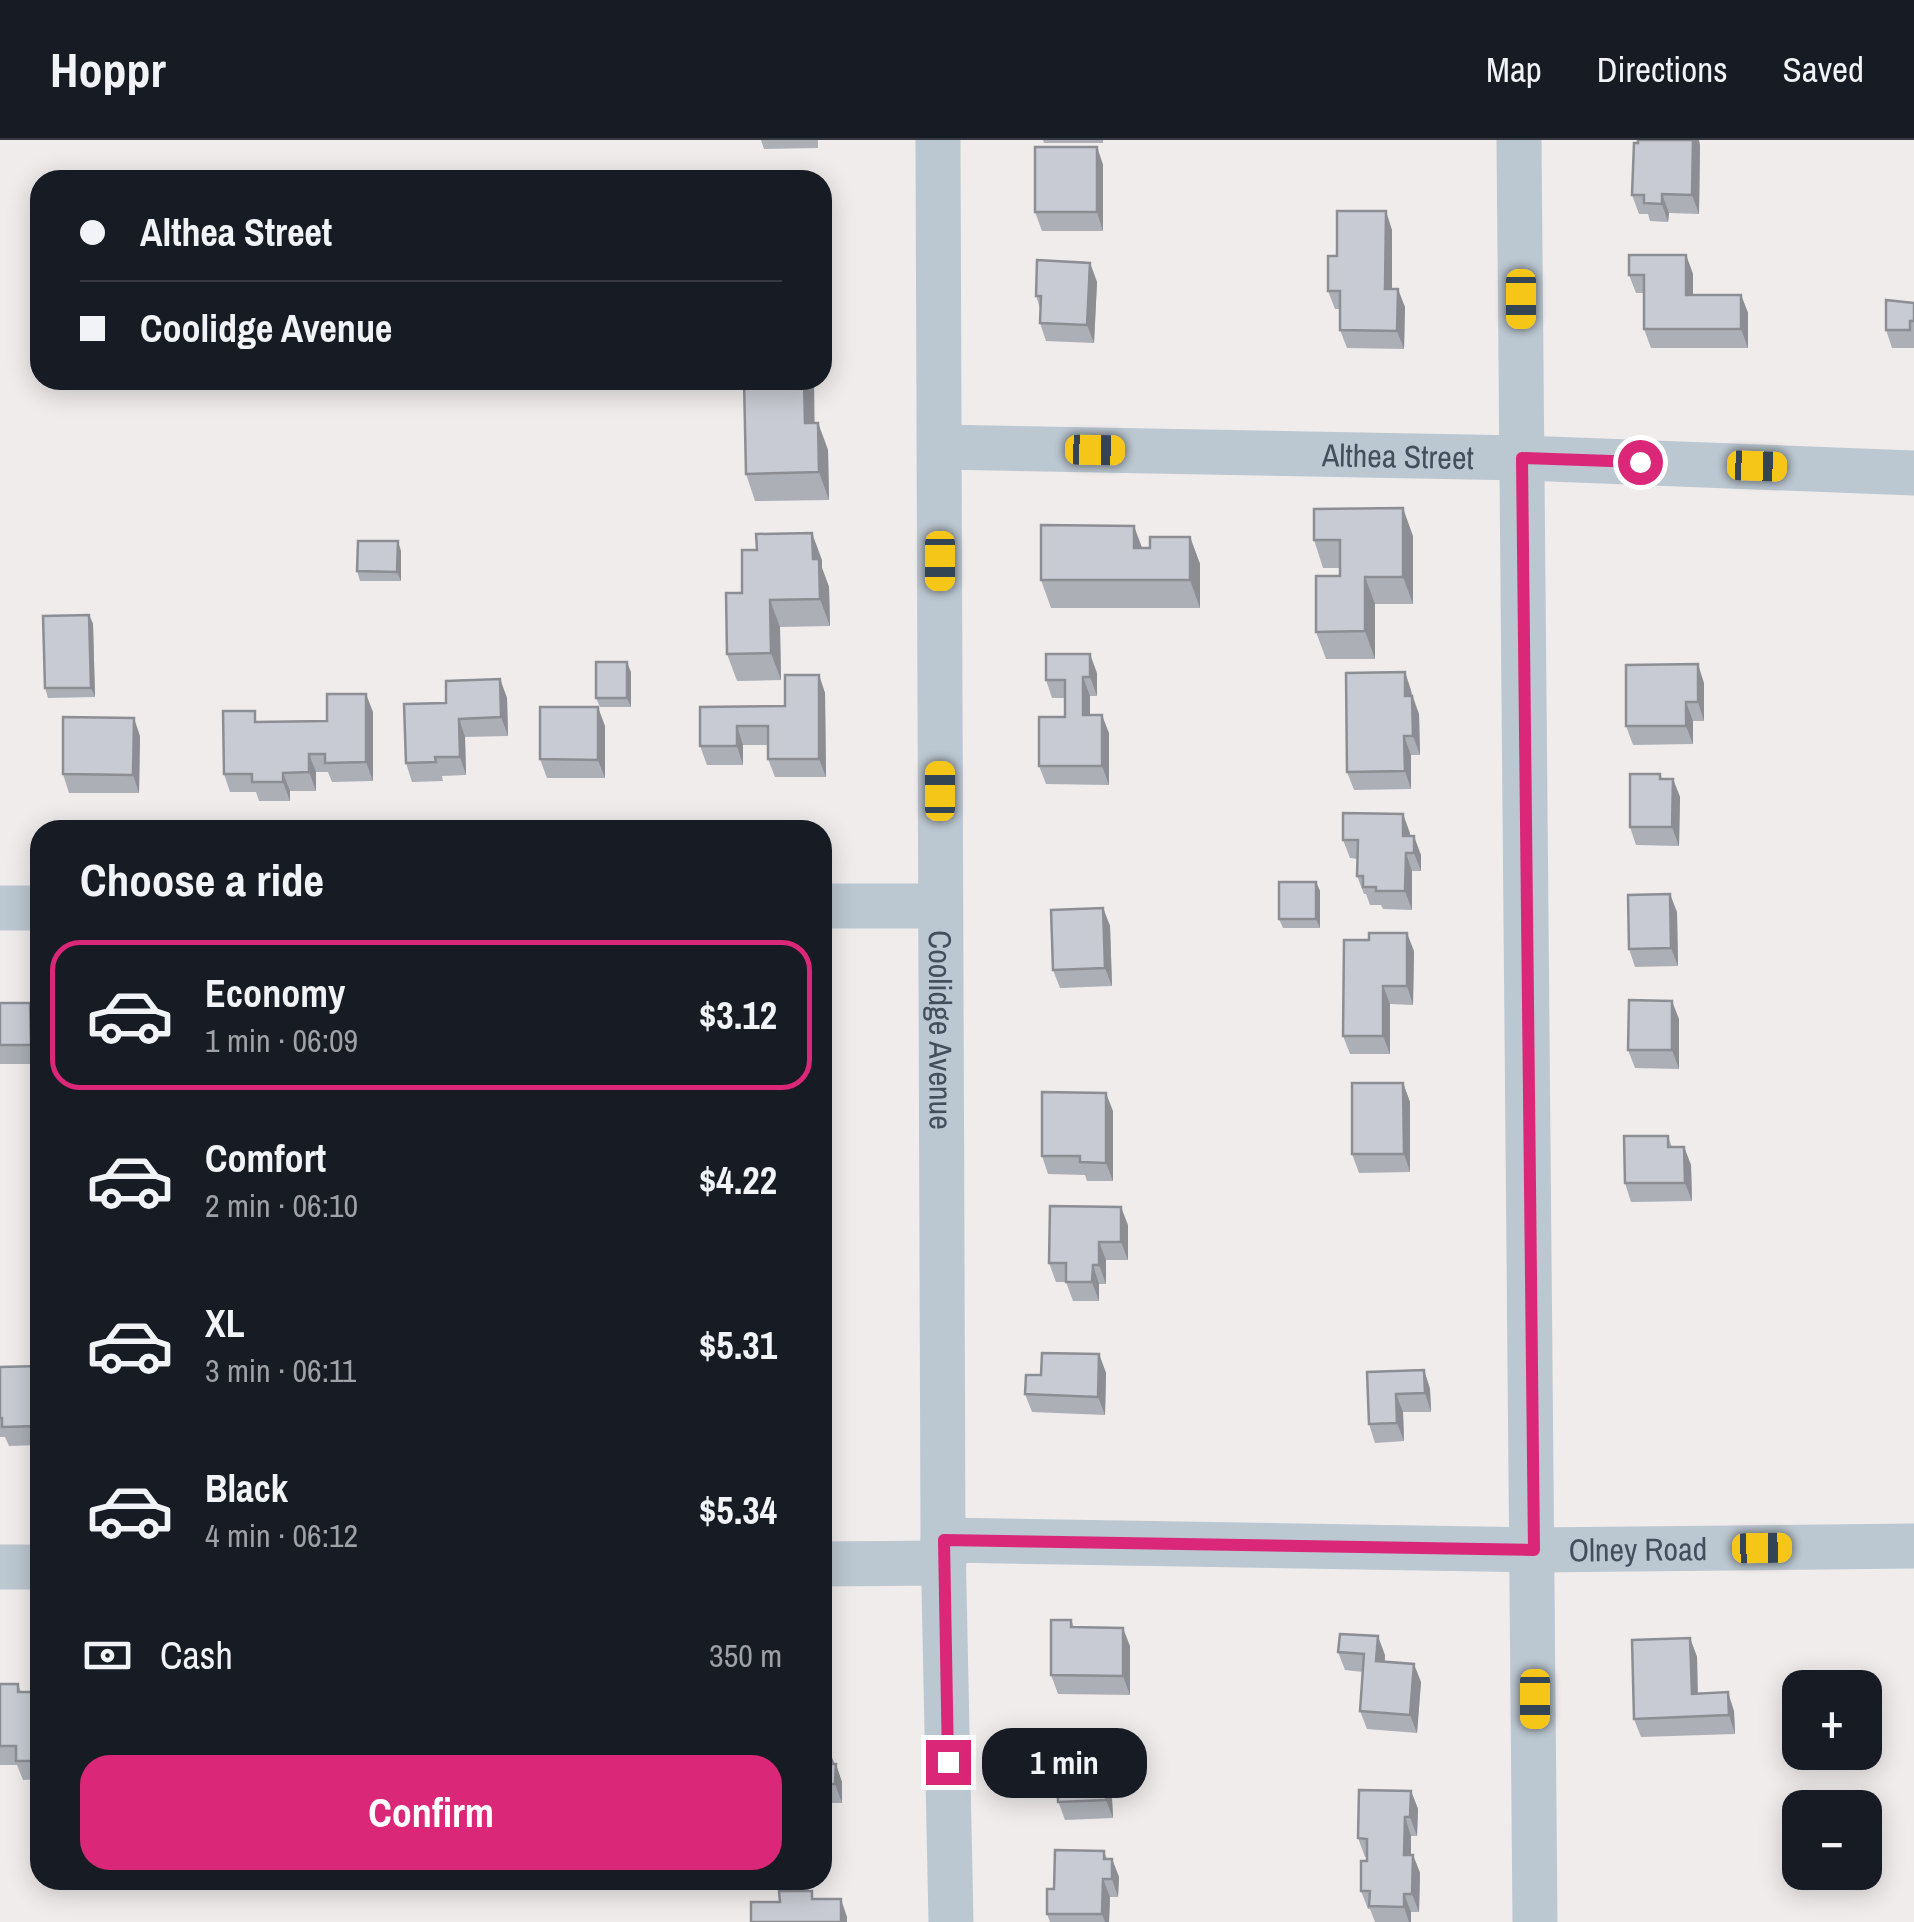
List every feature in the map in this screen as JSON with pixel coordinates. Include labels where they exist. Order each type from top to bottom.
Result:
[{"type":"street","name":"Coolidge Avenue","points":[[938,140],[944,1552],[950,1922]]},
{"type":"street","points":[[1519,140],[1536,1922]]},
{"type":"street","name":"Althea Street","points":[[940,446],[1522,458],[1914,472]]},
{"type":"street","points":[[832,906],[940,906]]},
{"type":"street","points":[[0,908],[30,908]]},
{"type":"street","name":"Olney Road","points":[[832,1563],[944,1552],[1914,1546]]},
{"type":"street","points":[[0,1567],[30,1567]]},
{"type":"building","points":[[1693,140],[1692,195],[1662,194],[1662,204],[1644,203],[1644,195],[1632,195],[1634,143]]},
{"type":"building","points":[[1035,147],[1097,147],[1097,212],[1035,212]]},
{"type":"building","points":[[1337,211],[1386,211],[1385,289],[1398,289],[1397,331],[1340,330],[1340,291],[1328,291],[1328,256],[1337,256]]},
{"type":"building","points":[[1629,255],[1686,255],[1686,295],[1741,295],[1741,329],[1644,329],[1644,275],[1629,275]]},
{"type":"building","points":[[1037,260],[1090,263],[1087,325],[1040,323]]},
{"type":"building","points":[[1886,300],[1914,303],[1910,330],[1886,330]]},
{"type":"building","points":[[744,390],[804,390],[805,423],[818,423],[819,472],[746,474]]},
{"type":"building","points":[[1403,508],[1403,577],[1365,577],[1365,631],[1316,632],[1316,576],[1340,576],[1340,540],[1314,540],[1314,509]]},
{"type":"building","points":[[1041,525],[1134,526],[1134,548],[1150,548],[1150,537],[1190,537],[1190,580],[1041,580]]},
{"type":"building","points":[[812,533],[813,559],[819,559],[820,599],[770,600],[771,653],[727,654],[726,593],[742,593],[742,550],[757,550],[756,534]]},
{"type":"building","points":[[358,541],[398,541],[397,572],[357,571]]},
{"type":"building","points":[[89,615],[91,688],[45,688],[43,616]]},
{"type":"building","points":[[1046,654],[1090,654],[1090,677],[1083,677],[1083,715],[1102,715],[1102,766],[1039,766],[1039,717],[1065,717],[1065,680],[1046,680]]},
{"type":"building","points":[[596,662],[627,662],[627,698],[596,698]]},
{"type":"building","points":[[1698,664],[1698,702],[1686,702],[1686,726],[1626,726],[1626,665]]},
{"type":"building","points":[[1405,672],[1405,696],[1412,696],[1413,736],[1404,736],[1405,771],[1347,772],[1346,673]]},
{"type":"building","points":[[785,675],[819,675],[819,759],[768,759],[768,726],[737,726],[737,746],[700,746],[700,707],[785,706]]},
{"type":"building","points":[[500,679],[501,717],[459,719],[460,757],[406,763],[404,704],[446,703],[446,681]]},
{"type":"building","points":[[327,694],[366,694],[366,762],[325,763],[325,754],[309,754],[309,772],[283,773],[283,782],[252,782],[252,774],[224,774],[223,711],[255,711],[255,722],[327,721]]},
{"type":"building","points":[[540,707],[598,707],[598,760],[540,759]]},
{"type":"building","points":[[63,717],[134,718],[133,775],[63,774]]},
{"type":"building","points":[[1630,774],[1660,774],[1660,779],[1673,779],[1672,827],[1630,827]]},
{"type":"building","points":[[1343,813],[1403,814],[1403,836],[1414,836],[1414,853],[1406,853],[1405,891],[1363,887],[1363,876],[1357,876],[1358,840],[1343,840]]},
{"type":"building","points":[[1279,882],[1316,882],[1316,919],[1279,919]]},
{"type":"building","points":[[1670,894],[1671,948],[1629,949],[1628,895]]},
{"type":"building","points":[[1103,908],[1105,968],[1053,970],[1051,910]]},
{"type":"building","points":[[1369,933],[1407,933],[1407,986],[1383,986],[1383,1036],[1343,1036],[1344,940],[1369,940]]},
{"type":"building","points":[[1629,1000],[1672,1001],[1672,1050],[1628,1050]]},
{"type":"building","points":[[0,1003],[30,1003],[30,1045],[0,1045]]},
{"type":"building","points":[[1352,1083],[1403,1083],[1404,1154],[1352,1154]]},
{"type":"building","points":[[1042,1092],[1106,1093],[1106,1163],[1080,1162],[1080,1156],[1042,1156]]},
{"type":"building","points":[[1624,1136],[1668,1136],[1668,1147],[1684,1147],[1685,1183],[1625,1183]]},
{"type":"building","points":[[1050,1206],[1121,1207],[1121,1242],[1099,1242],[1099,1265],[1093,1265],[1092,1282],[1066,1282],[1066,1263],[1049,1263]]},
{"type":"building","points":[[1042,1353],[1099,1354],[1098,1397],[1025,1394],[1026,1375],[1041,1375]]},
{"type":"building","points":[[30,1366],[30,1426],[2,1427],[0,1367]]},
{"type":"building","points":[[1424,1370],[1425,1393],[1396,1394],[1397,1423],[1369,1424],[1367,1372]]},
{"type":"building","points":[[1051,1620],[1071,1620],[1071,1627],[1123,1628],[1123,1676],[1051,1675]]},
{"type":"building","points":[[1340,1634],[1378,1636],[1376,1661],[1414,1664],[1410,1715],[1360,1711],[1364,1654],[1338,1652]]},
{"type":"building","points":[[1690,1638],[1692,1694],[1728,1692],[1729,1715],[1634,1719],[1632,1640]]},
{"type":"building","points":[[0,1684],[18,1684],[18,1692],[30,1692],[30,1761],[16,1761],[16,1746],[0,1746]]},
{"type":"building","points":[[1059,1738],[1103,1740],[1106,1800],[1058,1802],[1057,1778],[1050,1779],[1050,1755],[1060,1755]]},
{"type":"building","points":[[832,1764],[836,1764],[832,1784]]},
{"type":"building","points":[[1359,1790],[1411,1791],[1410,1817],[1405,1817],[1404,1855],[1413,1855],[1412,1894],[1404,1894],[1404,1907],[1369,1906],[1370,1891],[1361,1891],[1361,1861],[1367,1861],[1367,1839],[1358,1838]]},
{"type":"building","points":[[1055,1850],[1104,1851],[1104,1859],[1112,1859],[1112,1879],[1103,1879],[1102,1914],[1047,1914],[1047,1889],[1054,1889]]},
{"type":"building","points":[[779,1891],[812,1891],[812,1899],[841,1899],[841,1922],[751,1922],[751,1902],[780,1902]]},
{"type":"route","points":[[948,1762],[944,1540],[1534,1550],[1522,458],[1640,462]]}]
